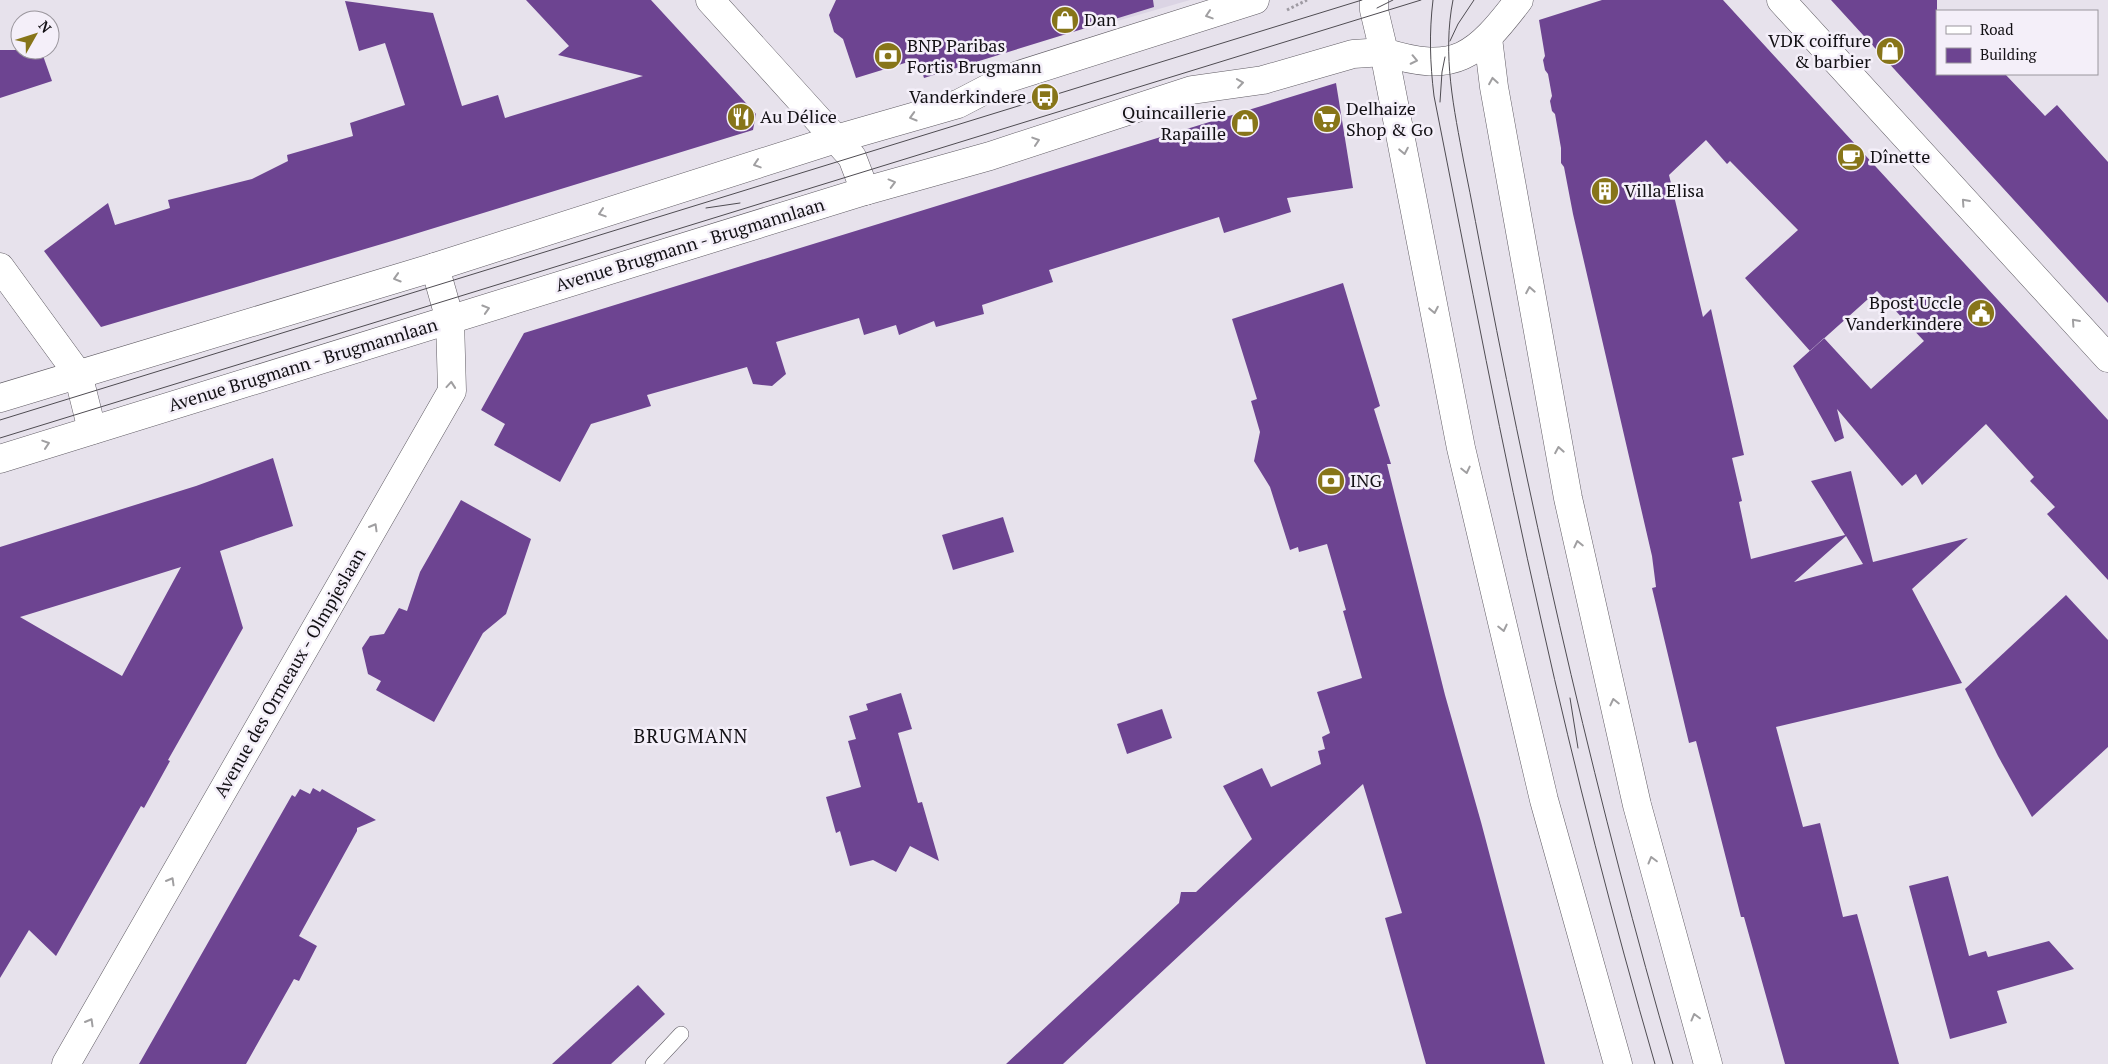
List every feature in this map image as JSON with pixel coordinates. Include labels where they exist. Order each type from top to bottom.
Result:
[{"type":"main road","points":[[710,0],[852,157],[865,191]]},
{"type":"main road","points":[[0,398],[434,267],[836,139],[958,104],[1006,79],[1255,0]]},
{"type":"main road","points":[[1374,0],[1374,10],[1384,52],[1461,448],[1544,800],[1618,1064]]},
{"type":"main road","name":"Avenue Brugmann - Brugmannlaan","points":[[0,459],[865,191],[990,156],[1192,90],[1263,80],[1353,54],[1384,52],[1430,63],[1460,58],[1473,52],[1488,38],[1519,0]]},
{"type":"main road","points":[[1781,0],[2108,358]]},
{"type":"main road","points":[[1488,38],[1494,87],[1568,498],[1638,805],[1708,1064]]},
{"type":"main road","points":[[0,266],[78,374],[92,430]]},
{"type":"main road","name":"Avenue des Ormeaux - Olmpjeslaan","points":[[66,1064],[452,391],[450,320],[434,267]]},
{"type":"lane","points":[[653,1064],[681,1034]]},
{"type":"path","points":[[1283,12],[1307,0]]},
{"type":"shaded area","points":[[1077,0],[1190,0],[1086,30]]},
{"type":"building","points":[[526,0],[651,0],[756,114],[753,130],[392,241],[101,327],[44,251],[108,203],[115,225],[170,208],[168,200],[252,179],[288,161],[287,155],[353,136],[350,123],[405,105],[385,43],[359,51],[345,1],[433,13],[462,106],[498,95],[505,118],[643,76],[558,55],[569,46]]},
{"type":"building","points":[[836,0],[1153,0],[1154,7],[924,78],[918,59],[856,78],[843,39],[834,32],[829,15]]},
{"type":"building","points":[[1602,0],[1723,0],[2108,420],[2108,580],[2047,514],[2055,507],[2030,481],[2034,477],[1986,424],[1922,485],[1916,474],[1902,486],[1837,409],[1844,438],[1835,442],[1793,366],[1810,351],[1745,278],[1798,230],[1730,161],[1727,164],[1706,140],[1669,175],[1703,317],[1711,309],[1744,455],[1732,458],[1742,501],[1739,502],[1751,559],[1845,535],[1811,481],[1851,471],[1873,562],[1968,538],[1912,589],[1962,683],[1776,727],[1803,827],[1820,823],[1843,917],[1857,914],[1899,1064],[1785,1064],[1744,917],[1741,917],[1696,741],[1689,743],[1652,588],[1656,587],[1652,556],[1573,214],[1564,167],[1561,163],[1561,148],[1555,114],[1552,111],[1550,101],[1552,96],[1543,60],[1545,56],[1539,20]],"holes":[[[1877,291],[1924,341],[1871,389],[1824,338]],[[1846,536],[1863,564],[1794,582]]]},
{"type":"building","points":[[1831,0],[1937,0],[1936,75],[2006,75],[2045,116],[2057,105],[2108,162],[2108,303]]},
{"type":"building","points":[[0,50],[10,50],[10,60],[45,60],[52,81],[0,98]]},
{"type":"building","points":[[1336,83],[1353,188],[1287,198],[1291,212],[1224,233],[1219,217],[1049,270],[1053,282],[982,305],[984,314],[936,327],[934,321],[899,335],[896,325],[864,335],[859,318],[776,342],[786,374],[772,386],[753,384],[747,367],[647,395],[651,406],[591,424],[560,482],[494,445],[505,424],[481,410],[524,333]]},
{"type":"building","points":[[1343,283],[1380,406],[1374,409],[1391,464],[1387,464],[1445,695],[1481,822],[1545,1064],[1426,1064],[1385,918],[1402,913],[1363,784],[1063,1064],[1006,1064],[1179,903],[1181,892],[1196,892],[1252,839],[1223,786],[1262,768],[1271,787],[1321,764],[1318,751],[1325,749],[1322,737],[1330,733],[1317,692],[1362,678],[1343,611],[1346,610],[1327,544],[1299,552],[1298,547],[1290,550],[1270,487],[1254,461],[1260,432],[1251,401],[1257,399],[1232,319]]},
{"type":"building","points":[[273,458],[293,526],[220,551],[243,628],[168,760],[170,761],[144,808],[141,806],[56,956],[29,930],[0,978],[0,547],[196,486]],"holes":[[[181,567],[122,676],[20,617]]]},
{"type":"building","points":[[461,500],[531,539],[506,614],[483,633],[434,722],[376,690],[381,681],[368,674],[362,648],[370,636],[384,634],[399,608],[407,611],[420,572]]},
{"type":"building","points":[[1003,517],[1014,552],[953,570],[942,535]]},
{"type":"building","points":[[2066,595],[2108,640],[2108,747],[2032,817],[1998,756],[1965,689]]},
{"type":"building","points":[[901,693],[912,729],[898,733],[918,803],[922,802],[939,861],[910,846],[896,872],[873,860],[850,866],[840,831],[836,833],[826,797],[861,787],[848,741],[856,739],[849,716],[868,710],[866,704]]},
{"type":"building","points":[[1162,709],[1172,738],[1127,754],[1117,724]]},
{"type":"building","points":[[313,788],[320,792],[322,789],[376,820],[357,828],[299,936],[317,946],[299,981],[294,979],[246,1064],[139,1064],[292,795],[295,797],[300,789],[310,794]]},
{"type":"building","points":[[1948,876],[1969,956],[1986,951],[1988,957],[2049,941],[2074,969],[1997,991],[2007,1023],[1950,1039],[1909,886]]},
{"type":"building","points":[[638,985],[665,1014],[611,1064],[552,1064]]},
{"type":"tram line","points":[[0,420],[1362,0]]},
{"type":"tram line","points":[[1377,8],[1393,0]]},
{"type":"tram line","points":[[0,438],[1421,0]]},
{"type":"tram line","points":[[1433,0],[1430,48],[1434,96],[1513,492],[1581,790],[1609,900],[1655,1064]]},
{"type":"tram line","points":[[1453,0],[1449,41],[1453,102],[1527,478],[1548,576],[1619,870],[1673,1064]]},
{"type":"tram line","points":[[1450,41],[1458,24],[1474,0]]},
{"type":"tram line","points":[[1440,102],[1445,57]]},
{"type":"tram line","points":[[706,208],[740,203]]},
{"type":"tram line","points":[[1570,698],[1578,748]]},
{"type":"place","name":"Dan","points":[[1065,20]]},
{"type":"place","name":"VDK coiffure & barbier","points":[[1890,51]]},
{"type":"place","name":"BNP Paribas Fortis Brugmann","points":[[888,56]]},
{"type":"place","name":"Vanderkindere","points":[[1045,97]]},
{"type":"place","name":"Au Délice","points":[[741,117]]},
{"type":"place","name":"Delhaize Shop & Go","points":[[1327,119]]},
{"type":"place","name":"Quincaillerie Rapaille","points":[[1245,123]]},
{"type":"place","name":"Dînette","points":[[1851,157]]},
{"type":"place","name":"Villa Elisa","points":[[1605,191]]},
{"type":"place","name":"Bpost Uccle Vanderkindere","points":[[1981,313]]},
{"type":"place","name":"ING","points":[[1331,481]]},
{"type":"district","name":"BRUGMANN","points":[[691,736]]}]
